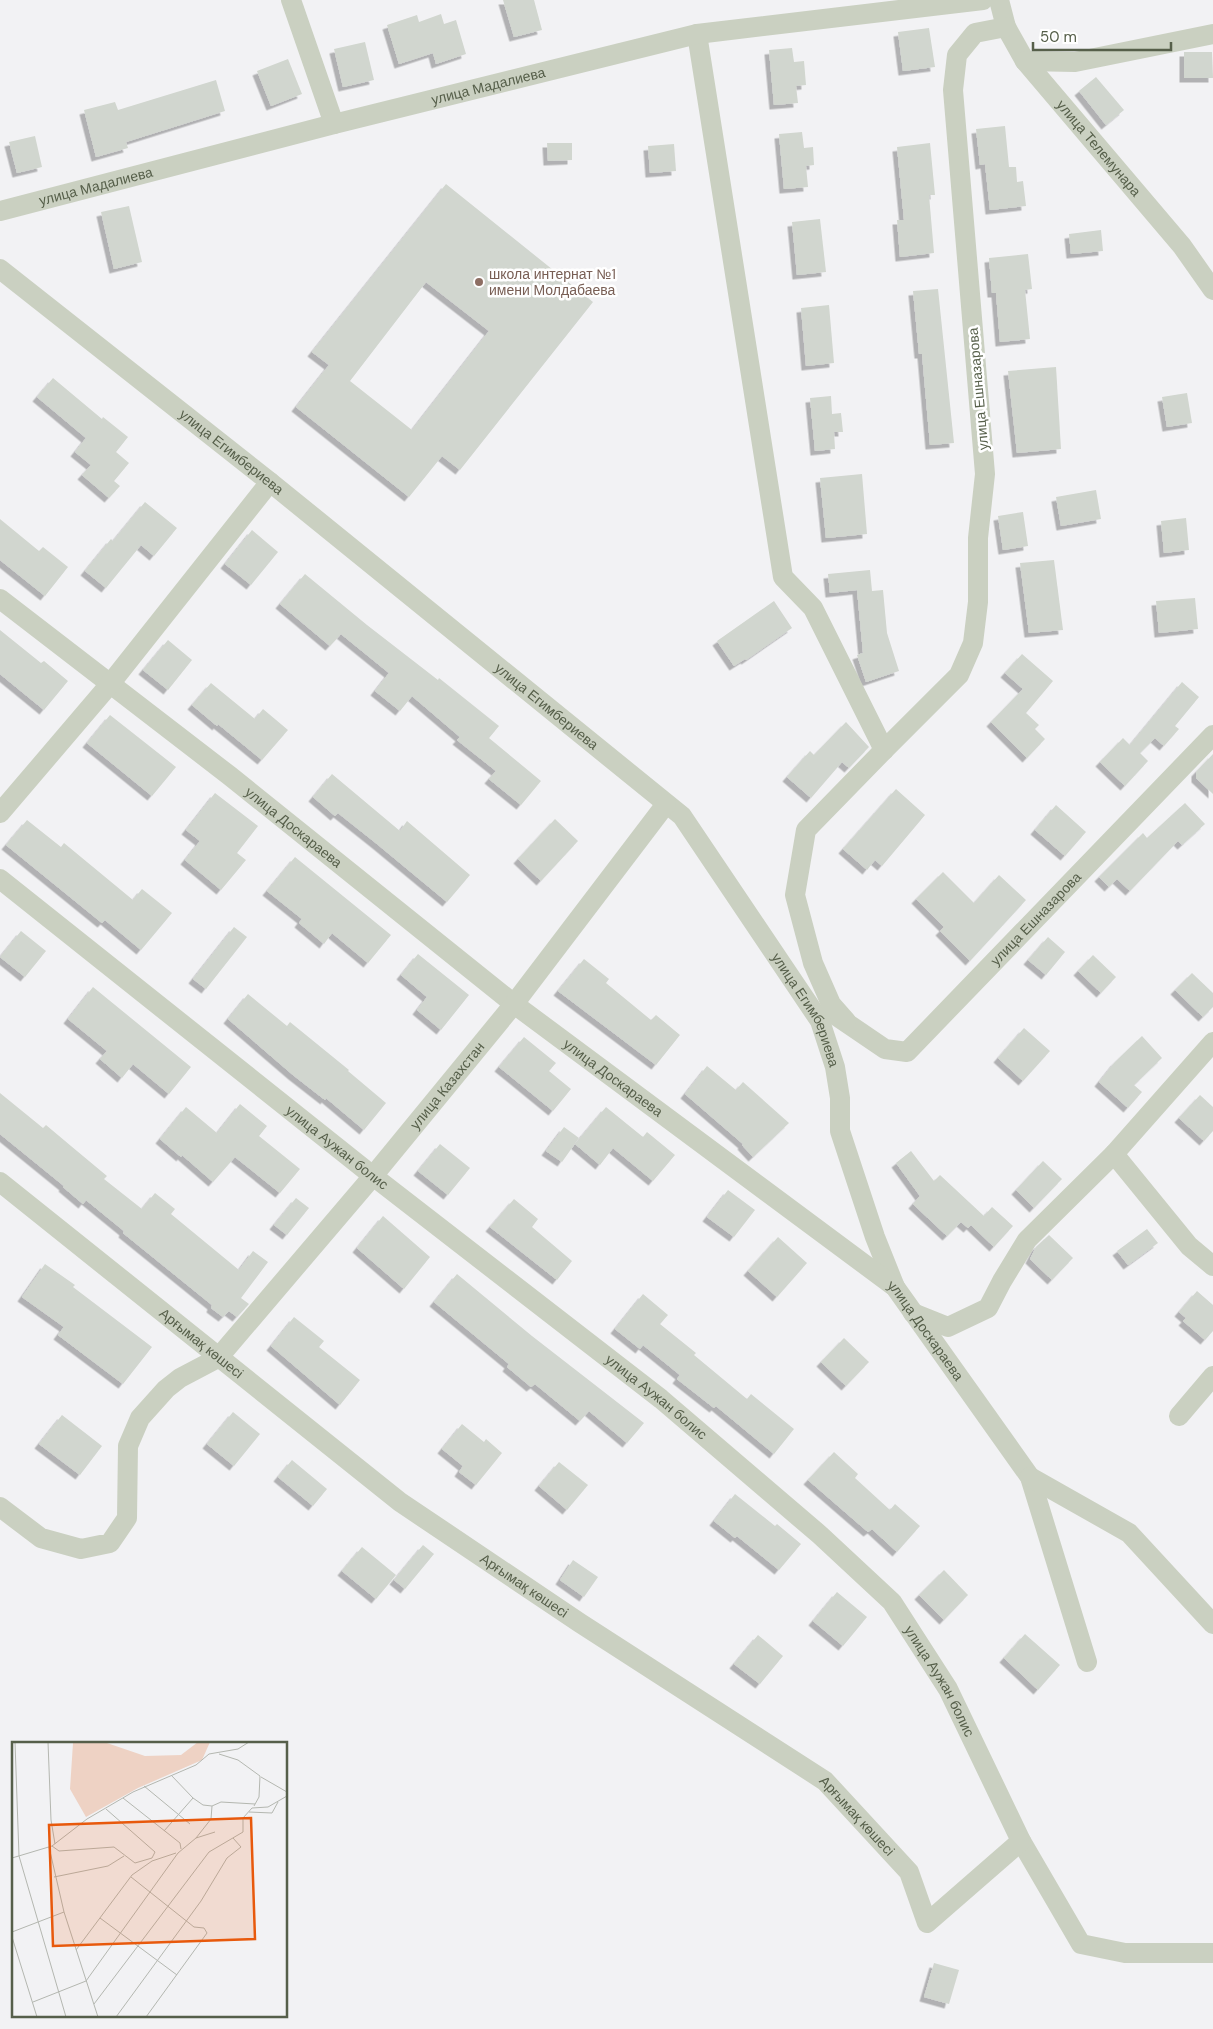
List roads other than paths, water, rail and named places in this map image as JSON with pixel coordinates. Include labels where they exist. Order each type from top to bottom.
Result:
[{"type":"street","points":[[291,0],[334,124]]},
{"type":"street","name":"улица Мадалиева","points":[[0,211],[334,124],[697,34],[983,0]]},
{"type":"street","name":"улица Телемунара","points":[[999,0],[1006,27],[1025,61],[1182,246],[1213,290]]},
{"type":"street","name":"улица Ешназарова","points":[[846,1021],[831,1004],[813,963],[795,894],[806,830],[959,675],[974,643],[978,602],[978,538],[985,474],[953,90],[957,55],[975,33],[1006,27]]},
{"type":"street","points":[[697,34],[783,576],[813,608],[884,750]]},
{"type":"street","points":[[1025,61],[1075,62],[1213,34]]},
{"type":"street","name":"улица Егимбериева","points":[[0,269],[270,482],[682,816],[820,1021],[835,1067],[840,1098],[840,1131],[895,1287]]},
{"type":"street","points":[[0,813],[110,684],[270,482]]},
{"type":"street","name":"улица Доскараева","points":[[0,599],[230,776],[514,1004],[895,1287],[1030,1477],[1087,1662]]},
{"type":"street","name":"улица Ешназарова","points":[[802,995],[846,1021],[885,1049],[907,1052],[1213,735]]},
{"type":"street","name":"улица Казахстан","points":[[218,1358],[374,1176],[514,1004],[666,804]]},
{"type":"street","name":"улица Аужан болис","points":[[0,880],[374,1176],[661,1399],[820,1535],[892,1602],[948,1688],[1021,1841],[1080,1944],[1125,1954],[1213,1953]]},
{"type":"street","points":[[913,1313],[948,1327],[988,1308],[1002,1280],[1027,1240],[1114,1154],[1213,1042]]},
{"type":"street","points":[[1114,1154],[1189,1246],[1213,1266]]},
{"type":"street","name":"Арғымақ көшесі","points":[[0,1182],[400,1502],[588,1628],[824,1781],[908,1872],[927,1923],[1021,1841]]},
{"type":"street","points":[[0,1508],[40,1538],[81,1549],[110,1543],[127,1518],[128,1446],[140,1418],[166,1389],[180,1378],[218,1358]]},
{"type":"street","points":[[1179,1416],[1213,1376]]},
{"type":"street","points":[[1030,1477],[1129,1532],[1213,1624]]},
{"type":"place","name":"школа интернат №1 имени Молдабаева","points":[[479,282]]}]
